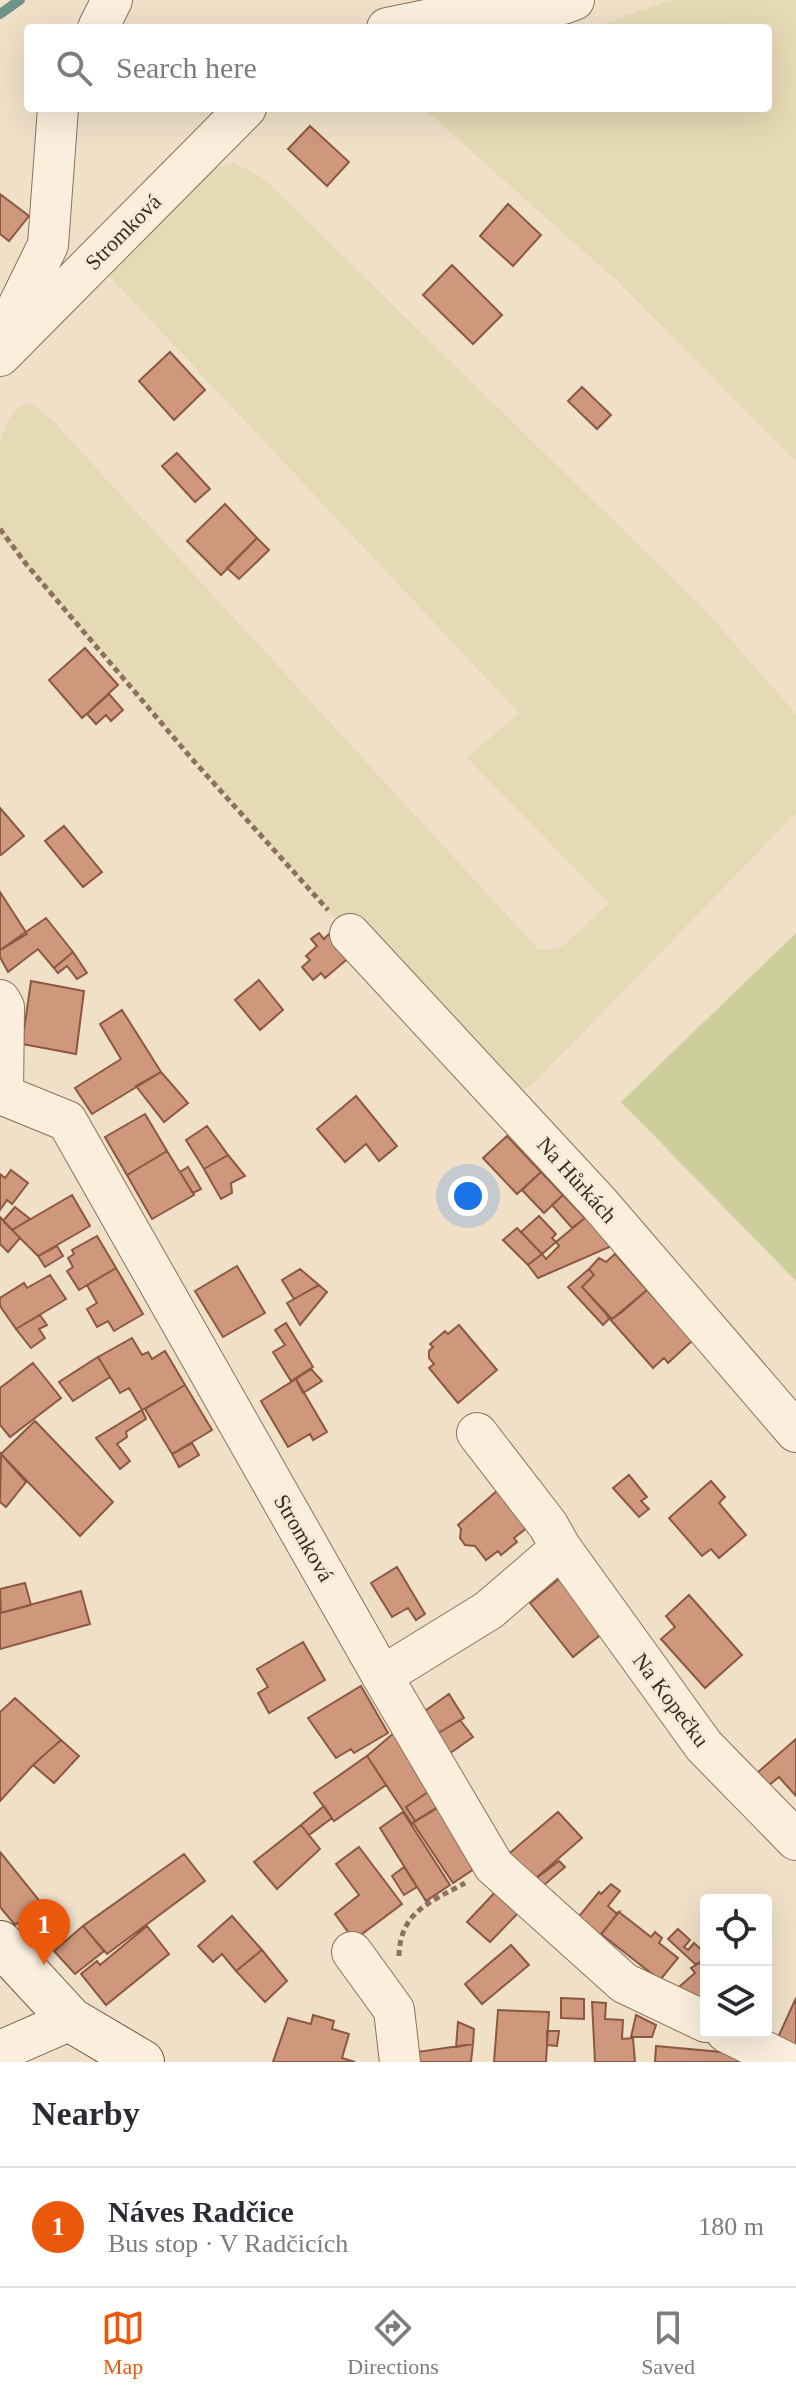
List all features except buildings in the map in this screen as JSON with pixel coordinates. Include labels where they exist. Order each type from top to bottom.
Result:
[{"type":"street","points":[[100,24],[112,0]]},
{"type":"street","points":[[406,24],[455,14],[563,4],[574,0]]},
{"type":"street","points":[[0,342],[48,245],[58,112]]},
{"type":"street","name":"Stromková","points":[[0,356],[242,112]]},
{"type":"street","name":"Na Hůrkách","points":[[350,934],[599,1203],[796,1432]]},
{"type":"street","name":"Stromková","points":[[0,1000],[4,1007],[1,1097],[67,1121],[382,1676],[494,1866],[624,1983],[700,2019]]},
{"type":"street","name":"Na Kopečku","points":[[477,1433],[548,1525],[561,1548],[704,1746],[796,1840]]},
{"type":"street","points":[[382,1676],[489,1610],[561,1548]]},
{"type":"street","points":[[0,1943],[71,2020],[142,2062]]},
{"type":"street","points":[[352,1952],[394,2010],[400,2062]]},
{"type":"street","points":[[0,2051],[71,2020]]},
{"type":"street","points":[[738,2038],[786,2062]]},
{"type":"path","points":[[0,529],[26,564],[192,759],[350,934]]},
{"type":"path","points":[[399,1962],[404,1927],[416,1911],[494,1866]]},
{"type":"shaded area","points":[[670,0],[796,0],[796,462],[616,280],[427,112],[772,112],[772,24],[604,24]]},
{"type":"shaded area","points":[[234,163],[264,179],[705,610],[796,714],[796,813],[530,1087],[507,1091],[483,1086],[0,537],[0,441],[18,407],[31,403],[52,420],[538,949],[548,950],[564,945],[609,903],[467,758],[519,713],[109,276],[197,173]]},
{"type":"green space","points":[[796,933],[796,1281],[621,1102]]},
{"type":"waterway","points":[[0,14],[20,0]]},
{"type":"place","name":"Náves Radčice","points":[[44,1965]]}]
